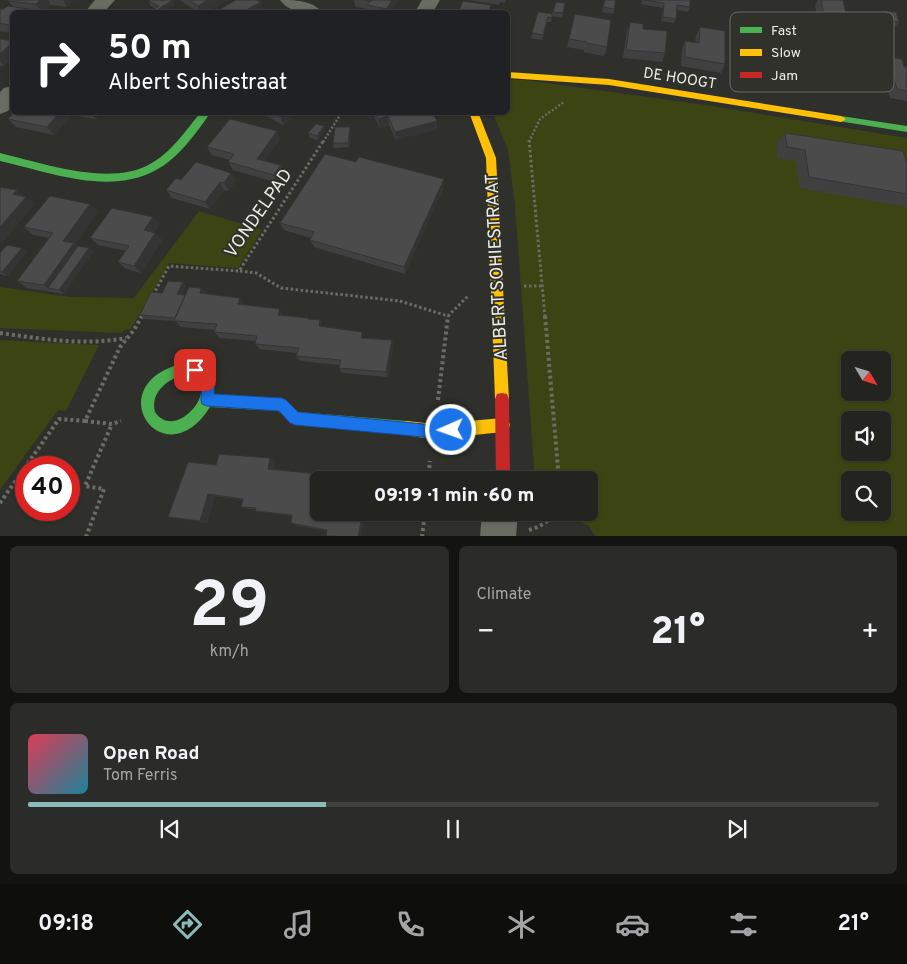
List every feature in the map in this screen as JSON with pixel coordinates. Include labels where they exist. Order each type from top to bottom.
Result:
[{"type":"street","points":[[96,10],[106,0]]},
{"type":"street","points":[[289,0],[308,10]]},
{"type":"street","name":"DE HOOGT","points":[[510,75],[609,82],[907,129]]},
{"type":"street","points":[[0,106],[10,95]]},
{"type":"street","points":[[0,157],[117,178],[132,176],[144,172],[169,155],[204,115]]},
{"type":"street","name":"ALBERT SOHIESTRAAT","points":[[474,115],[491,158],[503,425],[503,471]]},
{"type":"street","points":[[182,368],[195,370],[205,377],[208,389],[207,400],[195,417],[181,426],[165,427],[153,423],[146,411],[147,397],[155,383],[167,373],[182,368]]},
{"type":"street","points":[[207,400],[282,405],[295,418],[434,432],[503,425]]},
{"type":"path","points":[[558,471],[530,139],[540,120],[568,100]]},
{"type":"path","name":"VONDELPAD","points":[[152,298],[169,266],[239,270],[340,115]]},
{"type":"path","points":[[239,270],[256,273],[281,288],[400,301],[448,316]]},
{"type":"path","points":[[434,432],[448,316],[471,293]]},
{"type":"path","points":[[85,421],[126,338],[134,330],[147,306]]},
{"type":"path","points":[[0,333],[68,342],[111,341],[126,338]]},
{"type":"path","points":[[0,502],[59,420],[112,424],[146,411]]},
{"type":"path","points":[[86,536],[104,489],[85,486],[112,424]]},
{"type":"path","points":[[422,536],[423,521]]},
{"type":"path","points":[[507,527],[538,527],[548,521]]},
{"type":"green space","points":[[510,80],[524,80],[706,105],[907,138],[907,536],[595,536],[589,526],[579,521],[598,521],[598,471],[534,471],[515,205],[508,150],[494,115],[510,115]]},
{"type":"green space","points":[[199,211],[262,230],[238,268],[169,263],[131,329],[124,330],[122,333],[0,328],[0,287],[71,297],[134,298]]},
{"type":"green space","points":[[0,340],[99,345],[66,411],[58,410],[25,456],[15,456],[15,469],[0,490]]},
{"type":"building","points":[[9,0],[40,0],[36,4]]},
{"type":"building","points":[[173,0],[157,10],[154,9],[159,6],[148,1]]},
{"type":"building","points":[[189,0],[208,0],[198,6]]},
{"type":"building","points":[[236,0],[257,0],[261,2],[247,10],[218,10]]},
{"type":"building","points":[[365,0],[392,0],[387,9],[367,5],[371,1]]},
{"type":"building","points":[[605,0],[616,0],[614,9],[603,7]]},
{"type":"building","points":[[644,0],[690,0],[690,7],[677,5],[676,19],[663,17],[664,3]]},
{"type":"building","points":[[821,0],[843,0],[846,12],[823,12]]},
{"type":"building","points":[[463,1],[491,5],[489,10],[459,10]]},
{"type":"building","points":[[556,2],[565,3],[563,13],[553,12]]},
{"type":"building","points":[[8,6],[34,10],[10,10],[10,26],[0,23],[0,9]]},
{"type":"building","points":[[883,11],[896,12],[899,22],[894,22],[894,12]]},
{"type":"building","points":[[538,12],[552,14],[552,18],[548,17],[543,35],[532,33]]},
{"type":"building","points":[[575,14],[611,20],[607,47],[569,39]]},
{"type":"building","points":[[630,22],[643,24],[643,29],[667,31],[665,53],[626,50]]},
{"type":"building","points":[[700,27],[725,31],[725,64],[685,57],[685,41],[699,43]]},
{"type":"building","points":[[0,39],[10,41],[10,45],[0,54]]},
{"type":"building","points":[[894,58],[902,59],[904,67],[907,67],[907,91],[897,89],[894,78]]},
{"type":"building","points":[[11,115],[57,115],[47,127],[8,119]]},
{"type":"building","points":[[376,115],[434,115],[437,121],[395,132],[388,116],[378,119]]},
{"type":"building","points":[[230,119],[277,131],[257,159],[281,165],[274,175],[228,162],[234,154],[207,147]]},
{"type":"building","points":[[316,124],[324,126],[317,136],[308,133]]},
{"type":"building","points":[[335,127],[350,127],[348,143],[333,143]]},
{"type":"building","points":[[785,133],[903,151],[907,163],[907,194],[809,177],[805,150],[787,147]]},
{"type":"building","points":[[325,154],[356,162],[359,157],[444,179],[404,267],[310,240],[314,232],[280,223]]},
{"type":"building","points":[[196,162],[231,173],[224,183],[220,182],[205,202],[166,190],[176,178],[181,180]]},
{"type":"building","points":[[0,187],[17,190],[13,194],[26,197],[0,227]]},
{"type":"building","points":[[50,196],[90,204],[63,241],[74,243],[44,285],[17,281],[53,233],[24,227]]},
{"type":"building","points":[[258,206],[265,210],[250,222],[244,217]]},
{"type":"building","points":[[112,208],[153,217],[144,230],[155,233],[134,266],[118,262],[129,246],[90,238]]},
{"type":"building","points":[[7,245],[22,248],[0,272],[0,253]]},
{"type":"building","points":[[78,246],[89,248],[59,290],[48,288]]},
{"type":"building","points":[[168,281],[183,282],[177,294],[185,295],[175,318],[140,315],[151,292],[162,293]]},
{"type":"building","points":[[189,287],[201,288],[200,293],[240,298],[238,304],[280,309],[278,315],[320,320],[319,326],[362,332],[361,338],[392,340],[386,372],[339,368],[341,360],[296,356],[299,348],[255,344],[257,336],[214,332],[217,324],[174,321]]},
{"type":"building","points":[[219,454],[270,458],[268,469],[310,473],[310,521],[361,521],[358,536],[326,536],[327,530],[291,523],[292,515],[255,511],[256,508],[241,507],[243,499],[208,494],[200,521],[168,517],[188,462],[216,465]]},
{"type":"traffic: fast","points":[[0,157],[78,175],[119,177],[138,174],[154,167],[169,155],[204,115]]},
{"type":"traffic: fast","points":[[841,119],[907,129]]},
{"type":"traffic: fast","points":[[207,400],[193,419],[184,424],[170,427],[152,421],[147,408],[149,396],[154,386],[163,377],[184,369],[194,370],[202,375],[207,384],[207,400],[281,405],[295,418],[407,428]]},
{"type":"traffic: slow","points":[[510,75],[609,82],[841,119]]},
{"type":"traffic: slow","points":[[474,115],[491,158],[502,399]]},
{"type":"traffic: slow","points":[[407,428],[434,431],[503,425]]},
{"type":"traffic: jam","points":[[502,399],[503,471]]},
{"type":"route","points":[[195,370],[205,377],[208,389],[207,400],[282,405],[295,418],[434,432],[451,430]]}]
